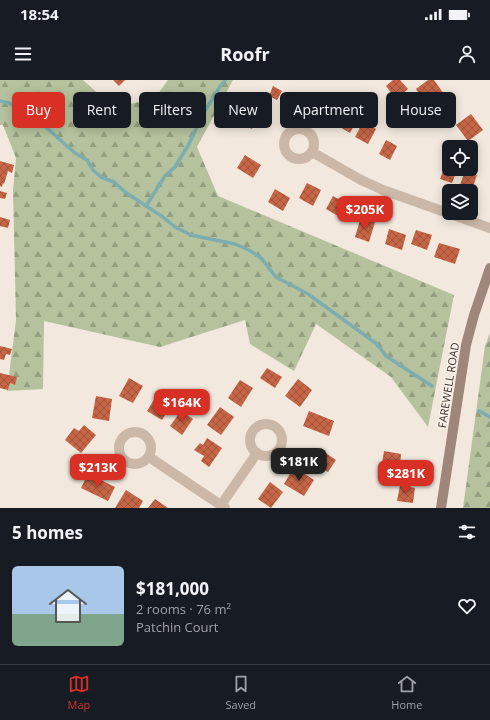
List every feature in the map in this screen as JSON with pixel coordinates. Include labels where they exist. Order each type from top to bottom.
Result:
[{"type":"street","points":[[312,152],[383,190],[490,228]]},
{"type":"street","name":"FAREWELL ROAD","points":[[441,508],[466,345],[474,315],[490,268]]},
{"type":"street","points":[[149,457],[223,507],[257,452]]},
{"type":"green space","points":[[0,80],[83,80],[96,92],[73,92],[73,128],[131,128],[131,104],[139,102],[139,128],[206,128],[206,92],[159,92],[168,80],[233,80],[227,92],[214,92],[214,115],[197,147],[218,196],[454,295],[428,427],[391,377],[316,324],[294,371],[250,344],[245,320],[160,347],[44,321],[43,389],[7,391],[16,320],[13,190],[16,158],[3,125],[0,125]]},
{"type":"green space","points":[[490,333],[490,508],[463,508],[485,346]]},
{"type":"building","points":[[113,80],[125,80],[119,86]]},
{"type":"building","points":[[393,80],[400,80],[408,89],[404,92],[391,92],[386,86]]},
{"type":"building","points":[[428,80],[434,80],[442,92],[418,92],[416,89]]},
{"type":"building","points":[[273,86],[282,91],[280,92],[277,100],[272,98],[272,92],[271,92]]},
{"type":"building","points":[[471,114],[483,130],[467,140],[456,125]]},
{"type":"building","points":[[341,128],[353,128],[350,133]]},
{"type":"building","points":[[360,128],[376,129],[368,144],[355,137]]},
{"type":"building","points":[[386,140],[397,146],[390,160],[379,154]]},
{"type":"building","points":[[245,155],[261,165],[253,178],[237,168]]},
{"type":"building","points":[[0,161],[14,165],[12,173],[8,171],[2,187],[0,186]]},
{"type":"building","points":[[442,174],[442,176],[455,176],[452,183],[440,179]]},
{"type":"building","points":[[463,176],[477,176],[474,184],[460,184]]},
{"type":"building","points":[[307,183],[321,190],[313,206],[299,198]]},
{"type":"building","points":[[275,189],[290,198],[283,211],[268,202]]},
{"type":"building","points":[[0,191],[7,193],[5,199],[0,198]]},
{"type":"building","points":[[333,196],[353,207],[345,220],[326,209]]},
{"type":"building","points":[[0,217],[10,220],[8,228],[0,226]]},
{"type":"building","points":[[361,217],[375,222],[369,242],[355,237]]},
{"type":"building","points":[[389,229],[406,235],[402,250],[385,244]]},
{"type":"building","points":[[416,230],[432,235],[427,250],[411,244]]},
{"type":"building","points":[[439,243],[460,249],[455,264],[434,257]]},
{"type":"building","points":[[0,346],[12,349],[10,355],[6,354],[4,360],[0,359]]},
{"type":"building","points":[[267,368],[282,377],[275,388],[260,378]]},
{"type":"building","points":[[0,373],[17,377],[15,385],[10,383],[8,390],[0,388]]},
{"type":"building","points":[[129,378],[143,386],[133,403],[119,396]]},
{"type":"building","points":[[298,379],[312,390],[300,407],[285,396]]},
{"type":"building","points":[[240,380],[253,388],[241,407],[228,398]]},
{"type":"building","points":[[96,396],[112,399],[109,421],[92,418]]},
{"type":"building","points":[[155,398],[170,407],[162,420],[147,411]]},
{"type":"building","points":[[220,407],[234,417],[221,435],[207,425]]},
{"type":"building","points":[[181,411],[193,419],[182,435],[170,426]]},
{"type":"building","points":[[309,411],[334,421],[329,436],[303,426]]},
{"type":"building","points":[[84,425],[96,435],[81,453],[65,440],[74,428],[79,431]]},
{"type":"building","points":[[207,438],[222,448],[209,467],[201,461],[204,456],[194,450],[200,443],[203,445]]},
{"type":"building","points":[[318,448],[336,460],[328,472],[310,460]]},
{"type":"building","points":[[384,451],[401,454],[400,466],[406,467],[405,477],[386,474],[386,471],[381,470]]},
{"type":"building","points":[[294,467],[314,480],[304,496],[284,484]]},
{"type":"building","points":[[88,474],[115,487],[108,501],[81,488]]},
{"type":"building","points":[[270,482],[283,492],[271,508],[258,499]]},
{"type":"building","points":[[400,485],[415,488],[413,503],[397,501]]},
{"type":"building","points":[[126,490],[143,501],[139,508],[115,508]]},
{"type":"building","points":[[155,499],[168,508],[148,508]]},
{"type":"waterway","points":[[146,206],[165,176],[175,167],[189,144],[203,114],[225,80]]},
{"type":"waterway","points":[[0,101],[9,103],[39,121],[75,153],[87,160],[93,170],[101,177],[114,182],[125,192],[163,217],[175,227],[191,235],[235,244],[249,250],[261,258],[276,277],[308,294],[377,344],[386,356],[432,386]]},
{"type":"waterway","points":[[479,411],[490,417]]}]
